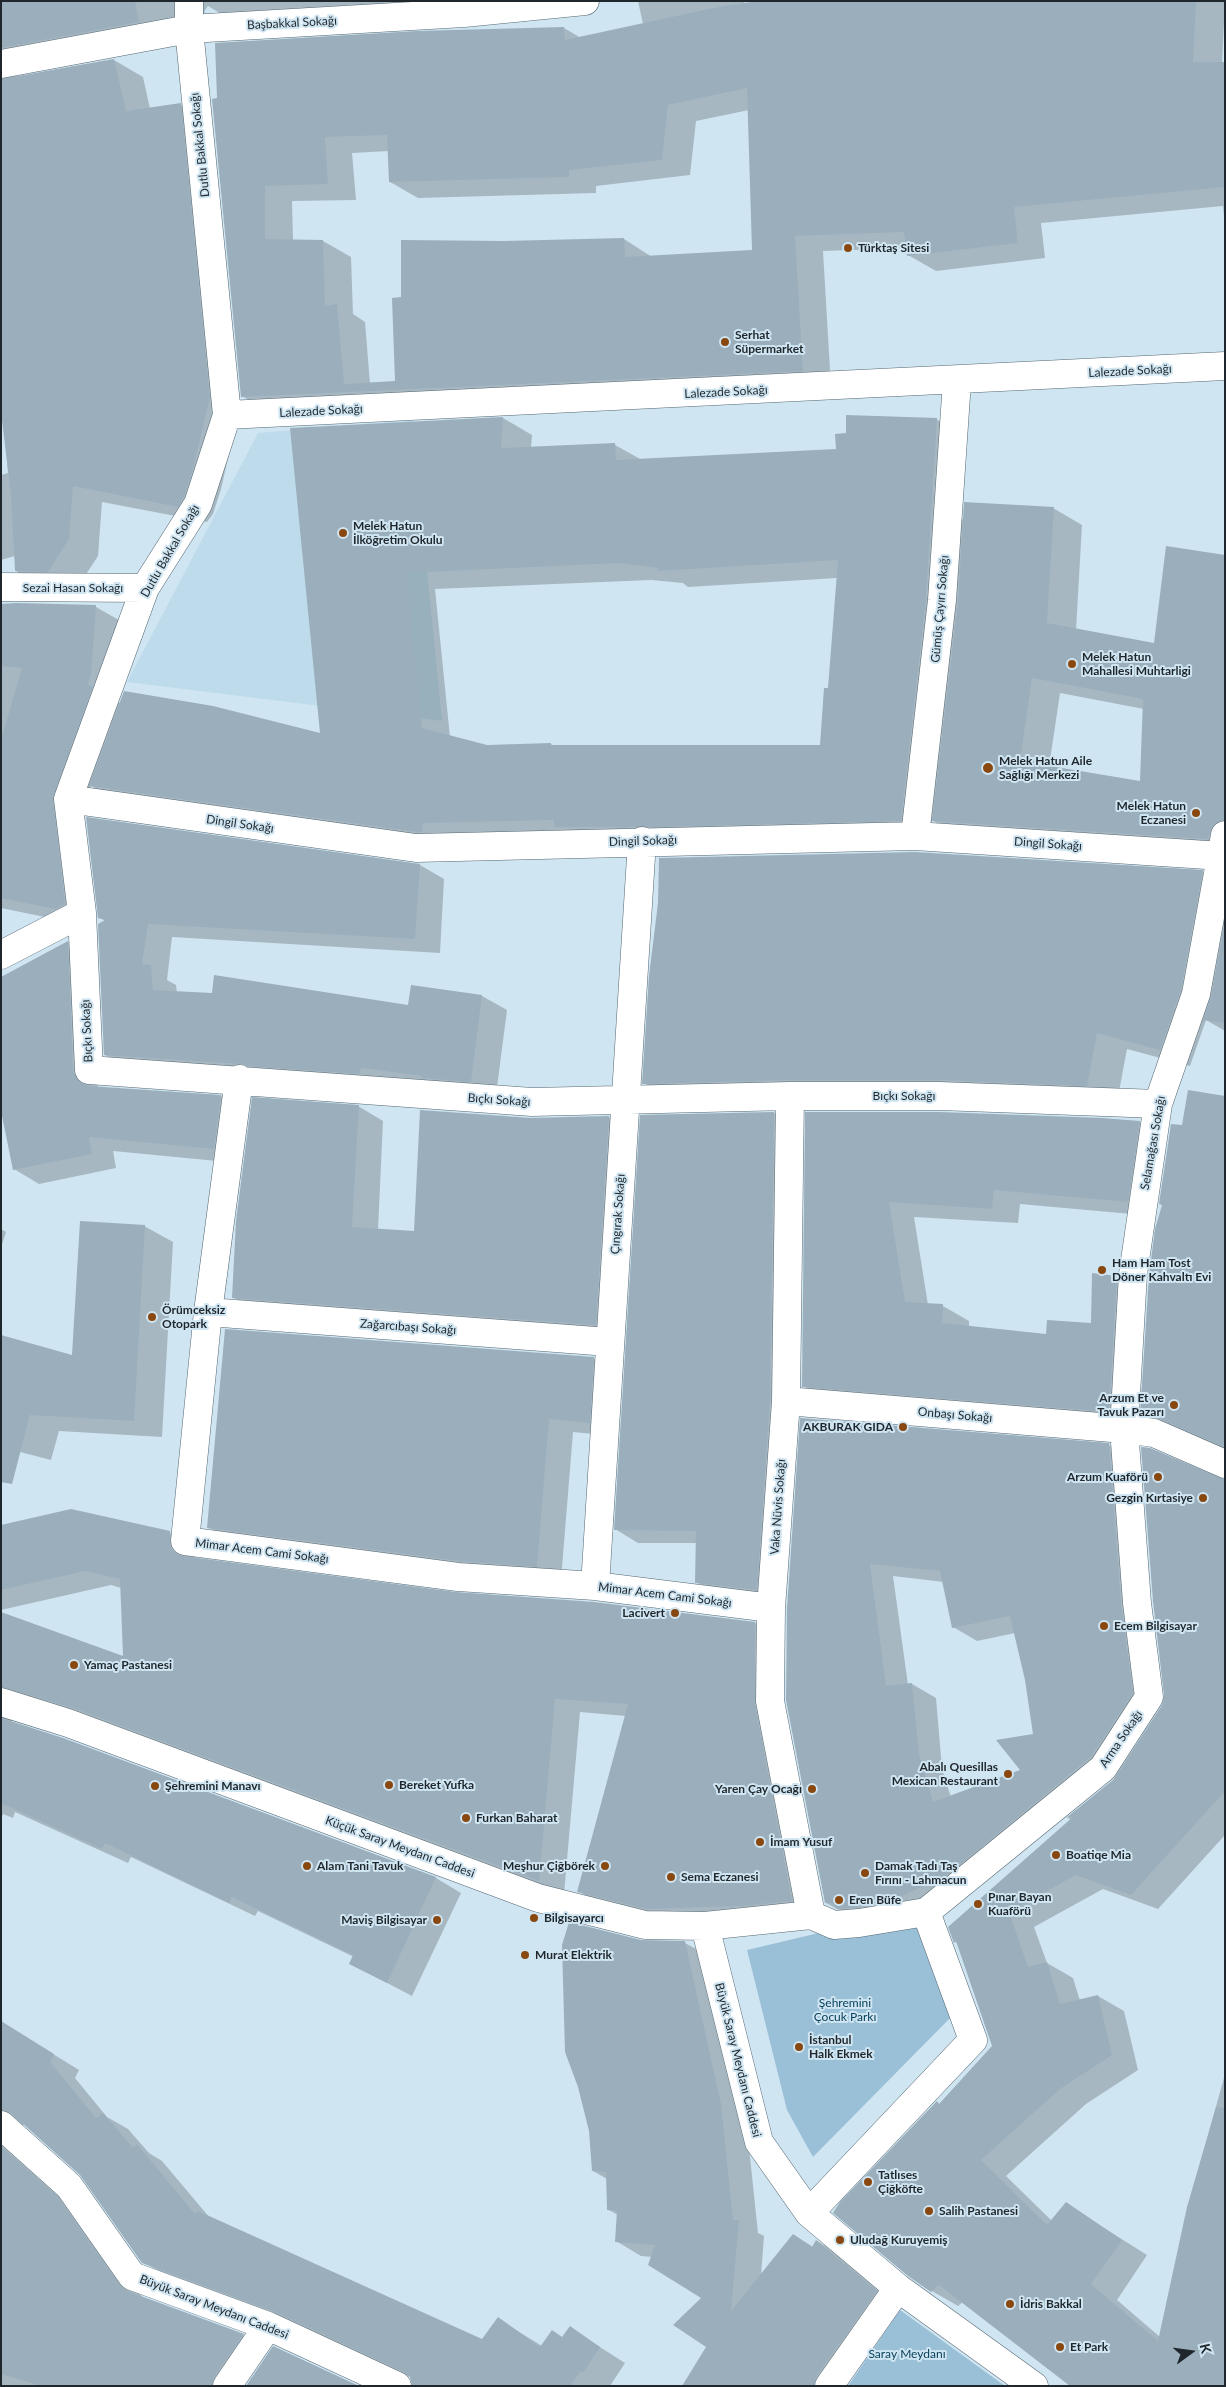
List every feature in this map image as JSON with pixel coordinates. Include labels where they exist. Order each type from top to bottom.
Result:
[{"type":"street","name":"Dutlu Bakkal Sokağı","points":[[82,913],[68,798],[145,588],[198,504],[227,415],[189,29],[189,1]]},
{"type":"street","name":"Başbakkal Sokağı","points":[[1,64],[189,29],[463,7],[585,1]]},
{"type":"street","name":"Lalezade Sokağı","points":[[227,415],[957,381],[1225,366]]},
{"type":"street","name":"Gümüş Çayırı Sokağı","points":[[915,836],[942,600],[957,381]]},
{"type":"street","name":"Sezai Hasan Sokağı","points":[[1,588],[145,588]]},
{"type":"street","name":"Dingil Sokağı","points":[[68,798],[416,848],[642,841],[915,836],[1223,845]]},
{"type":"street","name":"Çıngırak Sokağı","points":[[595,1586],[642,841]]},
{"type":"street","name":"Selamağası Sokağı","points":[[1124,1429],[1132,1274],[1158,1104],[1196,994],[1223,845]]},
{"type":"street","points":[[1,955],[82,913]]},
{"type":"street","name":"Bıçkı Sokağı","points":[[82,913],[89,1070],[182,1078],[239,1079],[532,1102],[790,1096],[939,1096],[1158,1104]]},
{"type":"street","name":"Mimar Acem Cami Sokağı","points":[[239,1079],[208,1312],[185,1541],[458,1577],[595,1586],[771,1608]]},
{"type":"street","name":"Vaka Nüvis Sokağı","points":[[790,1096],[786,1401],[771,1608],[770,1701],[811,1915]]},
{"type":"street","name":"Zağarcıbaşı Sokağı","points":[[208,1312],[609,1342]]},
{"type":"street","name":"Onbaşı Sokağı","points":[[786,1401],[1124,1429],[1154,1433],[1221,1459]]},
{"type":"street","name":"Arma Sokağı","points":[[811,1915],[834,1925],[859,1923],[926,1912],[1103,1768],[1149,1697],[1137,1604],[1124,1429]]},
{"type":"street","name":"Küçük Saray Meydanı Caddesi","points":[[1,1702],[68,1723],[538,1898],[645,1925],[705,1926],[811,1915]]},
{"type":"street","points":[[809,2213],[973,2040],[926,1912]]},
{"type":"street","name":"Büyük Saray Meydanı Caddesi","points":[[705,1926],[758,2142],[809,2213],[898,2288],[1034,2386]]},
{"type":"street","name":"Büyük Saray Meydanı Caddesi","points":[[1,2125],[69,2186],[132,2276],[268,2326],[397,2386]]},
{"type":"street","points":[[829,2386],[898,2288]]},
{"type":"street","points":[[227,2386],[268,2326]]},
{"type":"shaded area","points":[[412,420],[442,721],[127,682],[258,433]]},
{"type":"green space","name":"Şehremini Çocuk Parkı","points":[[912,1911],[957,2011],[813,2157],[787,2110],[747,1950]]},
{"type":"green space","name":"Saray Meydanı","points":[[900,2310],[1005,2386],[848,2386]]},
{"type":"building","points":[[1,1],[135,1],[139,22],[1,48]]},
{"type":"building","points":[[757,1],[1196,1],[1193,62],[1225,62],[1225,187],[1014,207],[1018,243],[907,256],[904,232],[795,236],[803,371],[241,397],[212,99],[217,98],[215,43],[417,31],[564,27],[565,40],[718,7]],"holes":[[[747,88],[752,250],[625,257],[624,238],[504,241],[401,240],[401,297],[392,298],[395,381],[344,384],[337,304],[325,306],[323,240],[265,239],[265,186],[328,184],[325,137],[387,135],[389,182],[569,177],[569,170],[662,160],[668,105]]]},
{"type":"building","points":[[114,59],[126,111],[181,103],[210,398],[192,472],[184,497],[178,507],[73,486],[69,539],[48,572],[15,571],[11,495],[1,412],[1,79]]},
{"type":"building","points":[[846,415],[937,418],[926,599],[901,821],[660,827],[554,827],[554,820],[423,823],[422,832],[417,832],[89,786],[124,691],[213,706],[320,733],[290,428],[503,417],[501,448],[615,443],[616,460],[836,449],[835,434],[846,433]],"holes":[[[838,560],[828,688],[824,688],[820,745],[551,745],[551,743],[487,745],[422,728],[406,573],[620,563],[658,568],[658,571]]]},
{"type":"building","points":[[964,502],[1054,507],[1047,623],[1154,643],[1166,546],[1225,555],[1225,820],[1213,825],[1208,839],[932,821],[958,602]],"holes":[[[1032,678],[1143,699],[1140,781],[1020,761]]]},
{"type":"building","points":[[1,604],[96,605],[91,675],[88,685],[93,686],[53,797],[65,904],[55,909],[1,898],[1,740],[22,668],[1,666]]},
{"type":"building","points":[[86,817],[420,864],[415,939],[148,924],[142,964],[151,965],[153,990],[212,993],[214,975],[408,1005],[411,985],[482,995],[471,1082],[422,1078],[422,1076],[361,1068],[360,1074],[104,1055],[98,924],[105,920],[98,918]]},
{"type":"building","points":[[915,852],[1203,870],[1181,990],[1160,1050],[1097,1033],[1087,1086],[939,1080],[790,1080],[642,1084],[649,976],[658,903],[659,858]]},
{"type":"building","points":[[1225,923],[1225,1023],[1203,1020],[1211,997]]},
{"type":"building","points":[[68,941],[73,1071],[76,1078],[88,1086],[221,1095],[214,1149],[89,1137],[92,1154],[13,1170],[1,1111],[1,977]]},
{"type":"building","points":[[1188,1090],[1225,1096],[1225,1444],[1222,1446],[1160,1419],[1140,1415],[1149,1276],[1155,1229],[1162,1205],[1159,1204],[1171,1124],[1182,1125]]},
{"type":"building","points":[[252,1097],[359,1105],[352,1227],[414,1231],[420,1110],[531,1118],[609,1116],[596,1325],[232,1298],[236,1221]]},
{"type":"building","points":[[774,1112],[770,1400],[757,1590],[695,1583],[696,1531],[614,1530],[640,1115]]},
{"type":"building","points":[[805,1112],[939,1112],[1140,1121],[1128,1202],[994,1190],[992,1209],[889,1202],[905,1302],[943,1304],[942,1323],[1046,1334],[1047,1320],[1091,1323],[1092,1273],[1117,1276],[1109,1412],[802,1387]]},
{"type":"building","points":[[80,1221],[145,1225],[134,1421],[30,1415],[12,1484],[1,1482],[1,1335],[72,1355]]},
{"type":"building","points":[[225,1329],[594,1357],[590,1423],[549,1419],[537,1567],[460,1561],[207,1528]]},
{"type":"building","points":[[800,1418],[1109,1443],[1121,1604],[1133,1693],[1091,1757],[947,1875],[894,1900],[837,1909],[832,1903],[825,1903],[786,1700],[787,1609]],"holes":[[[870,1564],[940,1571],[952,1628],[1010,1616],[1025,1680],[1033,1734],[996,1740],[1020,1770],[933,1802],[919,1754],[912,1683],[886,1686]]]},
{"type":"building","points":[[1141,1447],[1150,1448],[1224,1479],[1225,1791],[1131,1895],[1076,1875],[1009,1912],[1028,1967],[1047,1962],[1060,2004],[1098,1995],[1112,2055],[1060,2089],[981,2160],[1047,2225],[1066,2202],[1122,2240],[1091,2284],[1158,2341],[1187,2207],[1216,2107],[1225,2108],[1225,2386],[1070,2386],[939,2285],[931,2292],[908,2276],[833,2213],[840,2202],[937,2101],[939,2104],[992,2046],[956,1941],[954,1943],[948,1927],[1074,1816],[1066,1818],[1113,1780],[1162,1705],[1164,1695],[1153,1601]]},
{"type":"building","points":[[71,1509],[170,1531],[171,1548],[176,1554],[183,1556],[456,1592],[594,1602],[755,1622],[755,1704],[792,1901],[742,1906],[647,1909],[577,1892],[628,1704],[555,1699],[539,1881],[73,1708],[1,1687],[1,1612],[123,1656],[120,1579],[85,1571],[1,1590],[1,1525]]},
{"type":"building","points":[[1,1718],[63,1738],[436,1877],[387,1983],[349,1964],[353,1955],[232,1897],[229,1903],[105,1843],[102,1849],[1,1803]]},
{"type":"building","points":[[569,1922],[641,1940],[685,1941],[721,2104],[733,2220],[739,2220],[731,2311],[793,2234],[812,2247],[816,2240],[877,2291],[816,2377],[814,2386],[682,2386],[706,2347],[673,2325],[701,2298],[648,2265],[655,2245],[615,2242],[617,2211],[607,2210],[606,2172],[592,2171],[589,2131],[578,2087],[565,2052],[562,1945]]},
{"type":"building","points":[[1,2021],[54,2054],[50,2062],[96,2118],[103,2113],[133,2148],[137,2144],[195,2214],[198,2211],[482,2339],[498,2317],[540,2347],[552,2330],[562,2337],[570,2326],[600,2347],[583,2373],[581,2371],[570,2386],[412,2386],[410,2377],[404,2372],[275,2312],[142,2263],[80,2175],[11,2113],[1,2110]]},
{"type":"building","points":[[1,2146],[57,2196],[120,2285],[127,2291],[244,2334],[214,2377],[212,2386],[41,2386],[1,2374]]},
{"type":"building","points":[[273,2346],[359,2386],[246,2386]]},
{"type":"place","name":"Türktaş Sitesi","points":[[848,248]]},
{"type":"place","name":"Serhat Süpermarket","points":[[725,342]]},
{"type":"place","name":"Melek Hatun İlköğretim Okulu","points":[[343,533]]},
{"type":"place","name":"Melek Hatun Mahallesi Muhtarligi","points":[[1072,664]]},
{"type":"place","name":"Melek Hatun Aile Sağlığı Merkezi","points":[[988,768]]},
{"type":"place","name":"Melek Hatun Eczanesi","points":[[1196,813]]},
{"type":"place","name":"Ham Ham Tost Döner Kahvaltı Evi","points":[[1102,1270]]},
{"type":"place","name":"Örümceksiz Otopark","points":[[152,1317]]},
{"type":"place","name":"Arzum Et ve Tavuk Pazarı","points":[[1174,1405]]},
{"type":"place","name":"AKBURAK GIDA","points":[[903,1427]]},
{"type":"place","name":"Arzum Kuaförü","points":[[1158,1477]]},
{"type":"place","name":"Gezgin Kırtasiye","points":[[1203,1498]]},
{"type":"place","name":"Lacivert","points":[[675,1613]]},
{"type":"place","name":"Ecem Bilgisayar","points":[[1104,1626]]},
{"type":"place","name":"Yamaç Pastanesi","points":[[74,1665]]},
{"type":"place","name":"Abalı Quesillas Mexican Restaurant","points":[[1008,1774]]},
{"type":"place","name":"Bereket Yufka","points":[[389,1785]]},
{"type":"place","name":"Şehremini Manavı","points":[[155,1786]]},
{"type":"place","name":"Yaren Çay Ocağı","points":[[812,1789]]},
{"type":"place","name":"Furkan Baharat","points":[[466,1818]]},
{"type":"place","name":"İmam Yusuf","points":[[760,1842]]},
{"type":"place","name":"Boatiqe Mia","points":[[1056,1855]]},
{"type":"place","name":"Alam Tani Tavuk","points":[[307,1866]]},
{"type":"place","name":"Meşhur Çiğbörek","points":[[605,1866]]},
{"type":"place","name":"Damak Tadı Taş Fırını - Lahmacun","points":[[865,1873]]},
{"type":"place","name":"Sema Eczanesi","points":[[671,1877]]},
{"type":"place","name":"Eren Büfe","points":[[839,1900]]},
{"type":"place","name":"Pınar Bayan Kuaförü","points":[[978,1904]]},
{"type":"place","name":"Bilgisayarcı","points":[[534,1918]]},
{"type":"place","name":"Maviş Bilgisayar","points":[[437,1920]]},
{"type":"place","name":"Murat Elektrik","points":[[525,1955]]},
{"type":"place","name":"İstanbul Halk Ekmek","points":[[799,2047]]},
{"type":"place","name":"Tatlıses Çiğköfte","points":[[868,2182]]},
{"type":"place","name":"Salih Pastanesi","points":[[929,2211]]},
{"type":"place","name":"Uludağ Kuruyemiş","points":[[840,2240]]},
{"type":"place","name":"İdris Bakkal","points":[[1010,2304]]},
{"type":"place","name":"Et Park","points":[[1060,2347]]}]
